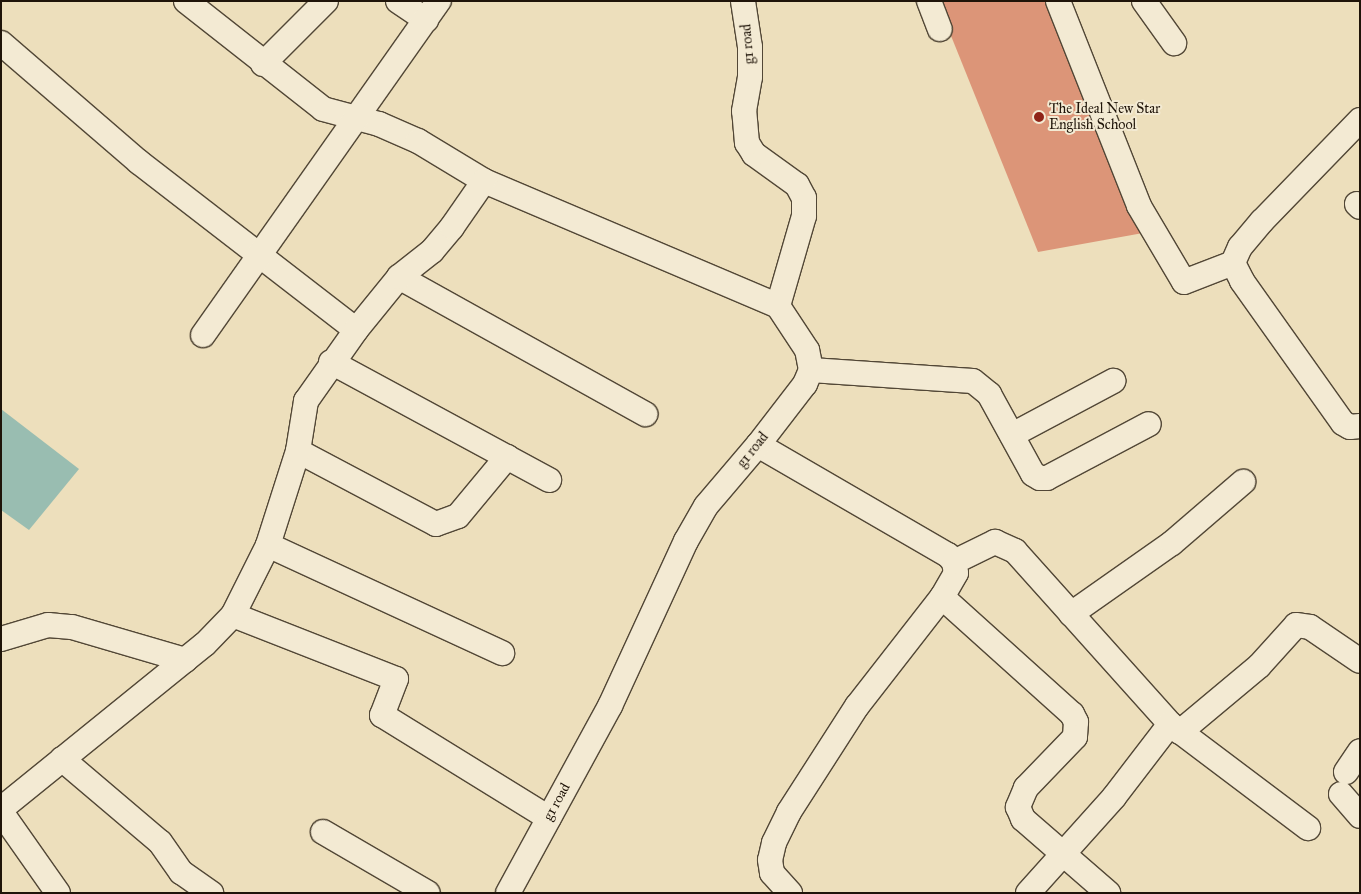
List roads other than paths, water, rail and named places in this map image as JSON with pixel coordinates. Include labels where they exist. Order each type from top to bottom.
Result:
[{"type":"street","points":[[186,1],[322,109],[379,124],[418,141],[484,180],[778,306],[806,350],[811,370],[973,381],[989,394],[1033,474],[1048,478],[1149,424]]},
{"type":"street","points":[[263,64],[326,1]]},
{"type":"street","points":[[398,1],[426,20]]},
{"type":"street","points":[[203,335],[261,257],[439,1]]},
{"type":"street","name":"g1 road","points":[[743,1],[750,46],[750,77],[744,111],[747,143],[754,154],[798,185],[804,198],[804,216],[778,306]]},
{"type":"street","points":[[929,1],[940,29]]},
{"type":"street","points":[[1058,1],[1139,206],[1184,282],[1234,262]]},
{"type":"street","points":[[1144,1],[1174,43]]},
{"type":"street","points":[[1,43],[140,162],[356,330]]},
{"type":"street","points":[[1360,120],[1262,221],[1236,254],[1234,262],[1242,281],[1344,423],[1350,427],[1360,426]]},
{"type":"street","points":[[58,893],[1,810],[185,660],[233,614],[268,545],[298,451],[306,401],[356,330],[399,277],[432,251],[484,180]]},
{"type":"street","points":[[399,277],[645,414]]},
{"type":"street","points":[[332,362],[549,480]]},
{"type":"street","name":"g1 road","points":[[508,893],[610,706],[686,541],[706,506],[805,384],[811,370]]},
{"type":"street","points":[[1012,435],[1113,381]]},
{"type":"street","points":[[758,444],[948,555],[954,562],[956,573],[942,597],[857,706],[789,812],[774,843],[770,860],[772,873],[790,893]]},
{"type":"street","points":[[298,451],[436,524],[458,516],[507,458]]},
{"type":"street","points":[[1071,614],[1172,543],[1243,482]]},
{"type":"street","points":[[954,562],[989,544],[1004,544],[1015,551],[1175,728],[1308,828]]},
{"type":"street","points":[[268,545],[502,653]]},
{"type":"street","points":[[942,597],[1072,714],[1076,722],[1075,737],[1026,788],[1018,807],[1023,819],[1108,893]]},
{"type":"street","points":[[233,614],[396,679],[382,716],[549,818]]},
{"type":"street","points":[[1,639],[48,625],[72,627],[185,660]]},
{"type":"street","points":[[1028,893],[1064,855],[1175,728],[1259,666],[1296,625],[1310,627],[1360,661]]},
{"type":"street","points":[[1360,751],[1343,783],[1360,816]]},
{"type":"street","points":[[62,760],[160,842],[182,872],[211,893]]},
{"type":"street","points":[[323,832],[428,893]]},
{"type":"water","points":[[1,409],[79,469],[29,530],[1,510]]},
{"type":"place","name":"The Ideal New Star English School","points":[[1039,117]]}]
